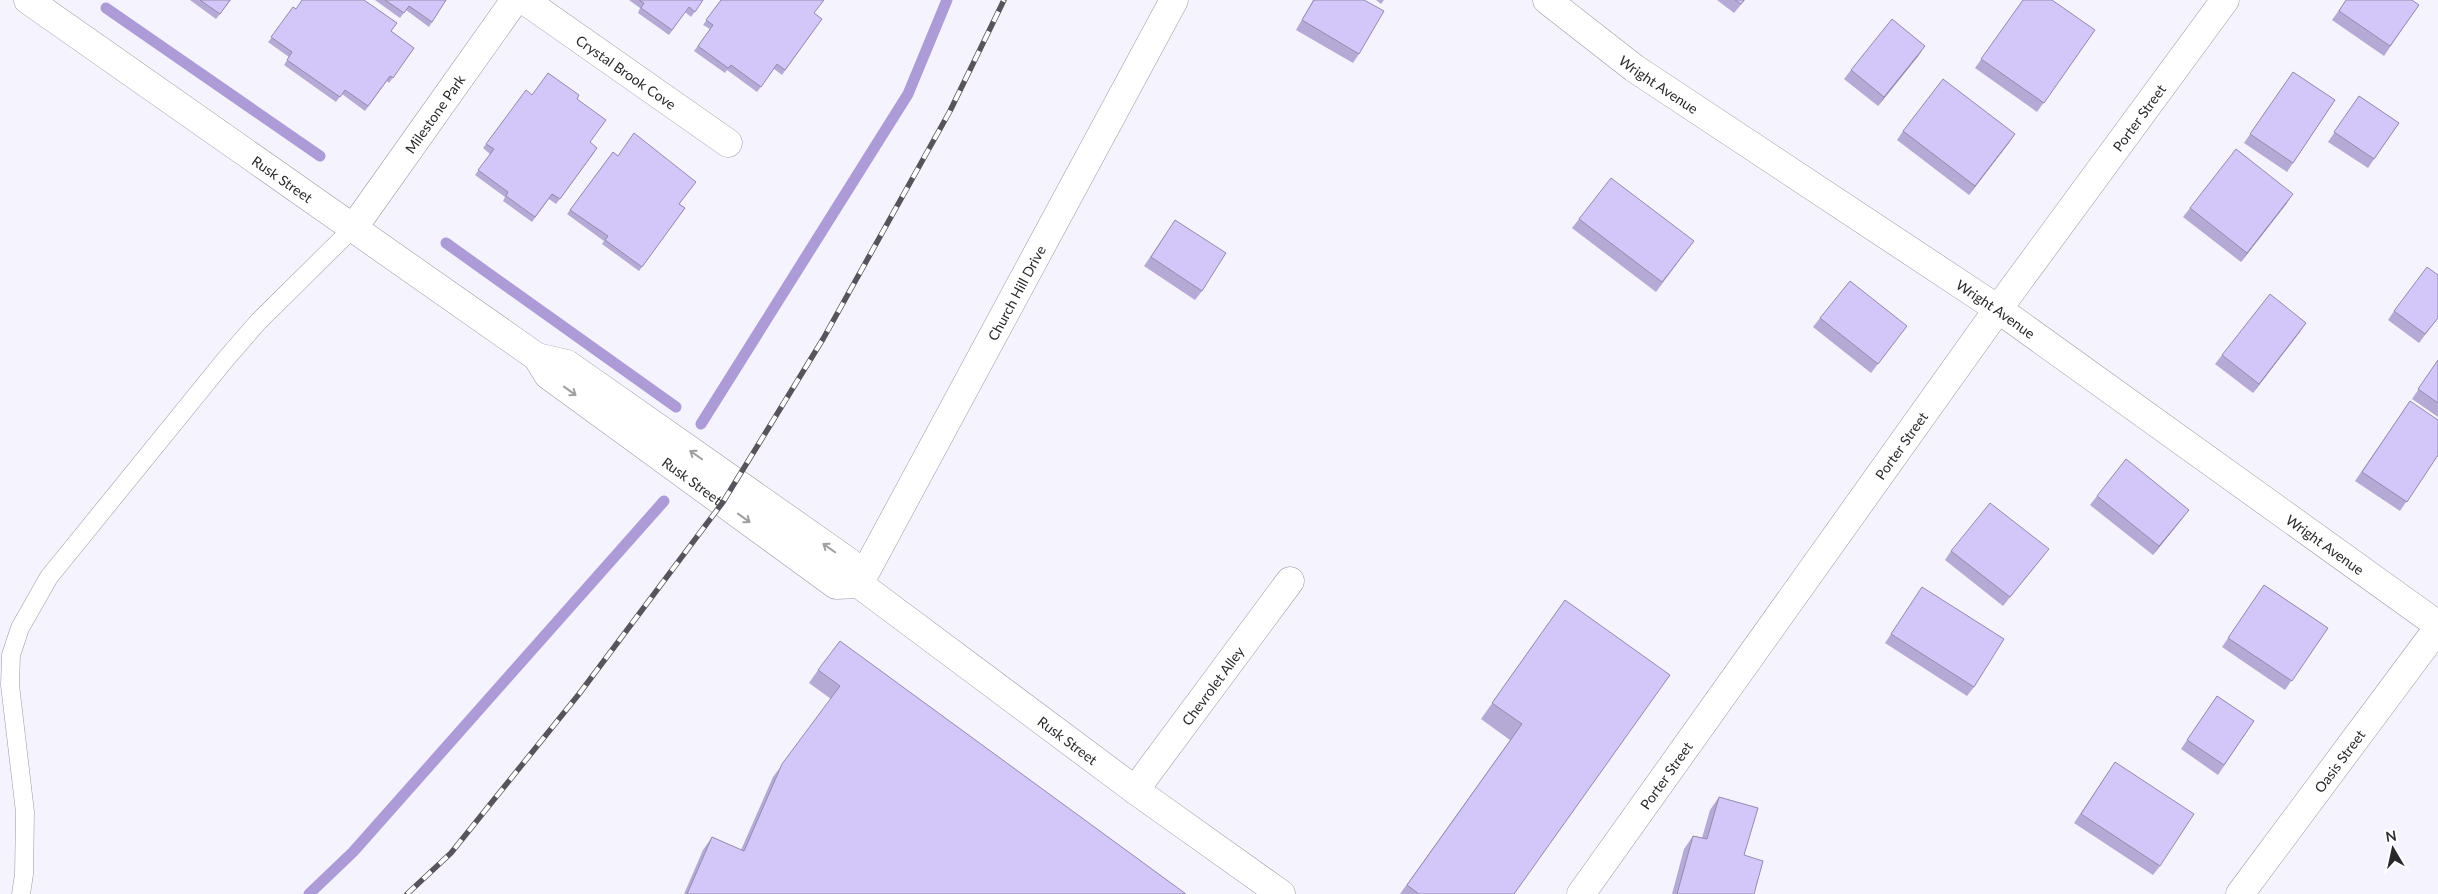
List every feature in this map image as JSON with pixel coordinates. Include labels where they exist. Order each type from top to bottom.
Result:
[{"type":"street","name":"Milestone Park","points":[[354,228],[515,0]]},
{"type":"street","name":"Crystal Brook Cove","points":[[524,0],[728,143]]},
{"type":"street","name":"Church Hill Drive","points":[[859,584],[1174,0]]},
{"type":"street","name":"Porter Street","points":[[1581,894],[1998,309],[2225,0]]},
{"type":"street","name":"Rusk Street","points":[[37,2],[537,357],[548,375],[836,586],[859,584],[1135,790],[1281,894]]},
{"type":"street","name":"Wright Avenue","points":[[1554,2],[1634,68],[1998,309],[2438,626]]},
{"type":"street","name":"Chevrolet Alley","points":[[1135,790],[1290,582]]},
{"type":"street","name":"Oasis Street","points":[[2240,894],[2438,626]]},
{"type":"lane","points":[[21,894],[24,874],[25,812],[10,685],[12,655],[20,628],[49,577],[225,360],[258,322],[354,228]]},
{"type":"building","points":[[200,0],[230,0],[220,14]]},
{"type":"building","points":[[302,0],[364,0],[397,23],[391,31],[414,48],[393,78],[390,76],[368,106],[345,90],[340,97],[287,60],[292,52],[271,37],[293,7],[296,9]]},
{"type":"building","points":[[385,0],[446,0],[432,22],[409,6],[404,13]]},
{"type":"building","points":[[639,0],[703,0],[695,12],[689,7],[672,30],[641,8],[644,3]]},
{"type":"building","points":[[721,0],[824,0],[814,13],[822,19],[785,70],[777,64],[761,87],[731,65],[728,68],[698,46],[713,25],[706,20]]},
{"type":"building","points":[[1314,0],[1364,0],[1384,11],[1359,54],[1302,20]]},
{"type":"building","points":[[1735,0],[1744,0],[1741,4]]},
{"type":"building","points":[[2023,0],[2052,0],[2095,30],[2044,103],[1981,59]]},
{"type":"building","points":[[2346,0],[2412,0],[2419,5],[2390,46],[2339,11]]},
{"type":"building","points":[[1892,19],[1925,46],[1884,97],[1851,70]]},
{"type":"building","points":[[2293,72],[2335,100],[2293,163],[2250,134]]},
{"type":"building","points":[[548,73],[579,95],[577,99],[606,120],[590,142],[597,148],[560,199],[552,194],[535,217],[506,196],[508,192],[478,170],[494,149],[486,144],[526,90],[532,95]]},
{"type":"building","points":[[1943,79],[2015,134],[1975,186],[1903,131]]},
{"type":"building","points":[[2359,96],[2399,123],[2374,159],[2334,132]]},
{"type":"building","points":[[634,133],[696,182],[679,204],[685,208],[642,267],[605,240],[608,236],[570,210],[613,152],[618,156]]},
{"type":"building","points":[[2236,149],[2293,194],[2247,253],[2190,208]]},
{"type":"building","points":[[1611,178],[1694,241],[1662,282],[1579,219]]},
{"type":"building","points":[[1175,220],[1226,253],[1202,291],[1151,257]]},
{"type":"building","points":[[2427,267],[2438,275],[2438,318],[2425,334],[2394,311]]},
{"type":"building","points":[[1850,281],[1907,326],[1878,364],[1820,318]]},
{"type":"building","points":[[2270,294],[2306,323],[2259,384],[2222,355]]},
{"type":"building","points":[[2438,360],[2438,403],[2418,389]]},
{"type":"building","points":[[2410,401],[2438,420],[2438,455],[2407,502],[2362,472]]},
{"type":"building","points":[[2126,459],[2189,510],[2159,546],[2097,496]]},
{"type":"building","points":[[1990,503],[2049,549],[2010,597],[1951,551]]},
{"type":"building","points":[[2264,585],[2328,628],[2292,681],[2228,638]]},
{"type":"building","points":[[1922,587],[2004,639],[1974,687],[1891,634]]},
{"type":"building","points":[[1565,600],[1670,675],[1514,894],[1419,894],[1407,885],[1522,724],[1492,703]]},
{"type":"building","points":[[840,641],[1186,894],[687,894],[712,837],[744,851],[782,764],[840,686],[818,670]]},
{"type":"building","points":[[2217,696],[2254,721],[2224,765],[2187,740]]},
{"type":"building","points":[[2115,762],[2194,814],[2160,866],[2081,814]]},
{"type":"building","points":[[1719,797],[1758,808],[1744,855],[1763,861],[1754,894],[1677,894],[1693,836],[1707,839]]},
{"type":"waterway","points":[[701,424],[908,94],[947,0]]},
{"type":"waterway","points":[[106,8],[320,156]]},
{"type":"waterway","points":[[446,243],[676,407]]},
{"type":"waterway","points":[[309,894],[353,852],[664,501]]},
{"type":"railway","points":[[407,894],[451,853],[579,694],[723,502],[823,339],[950,111],[1004,0]]}]
